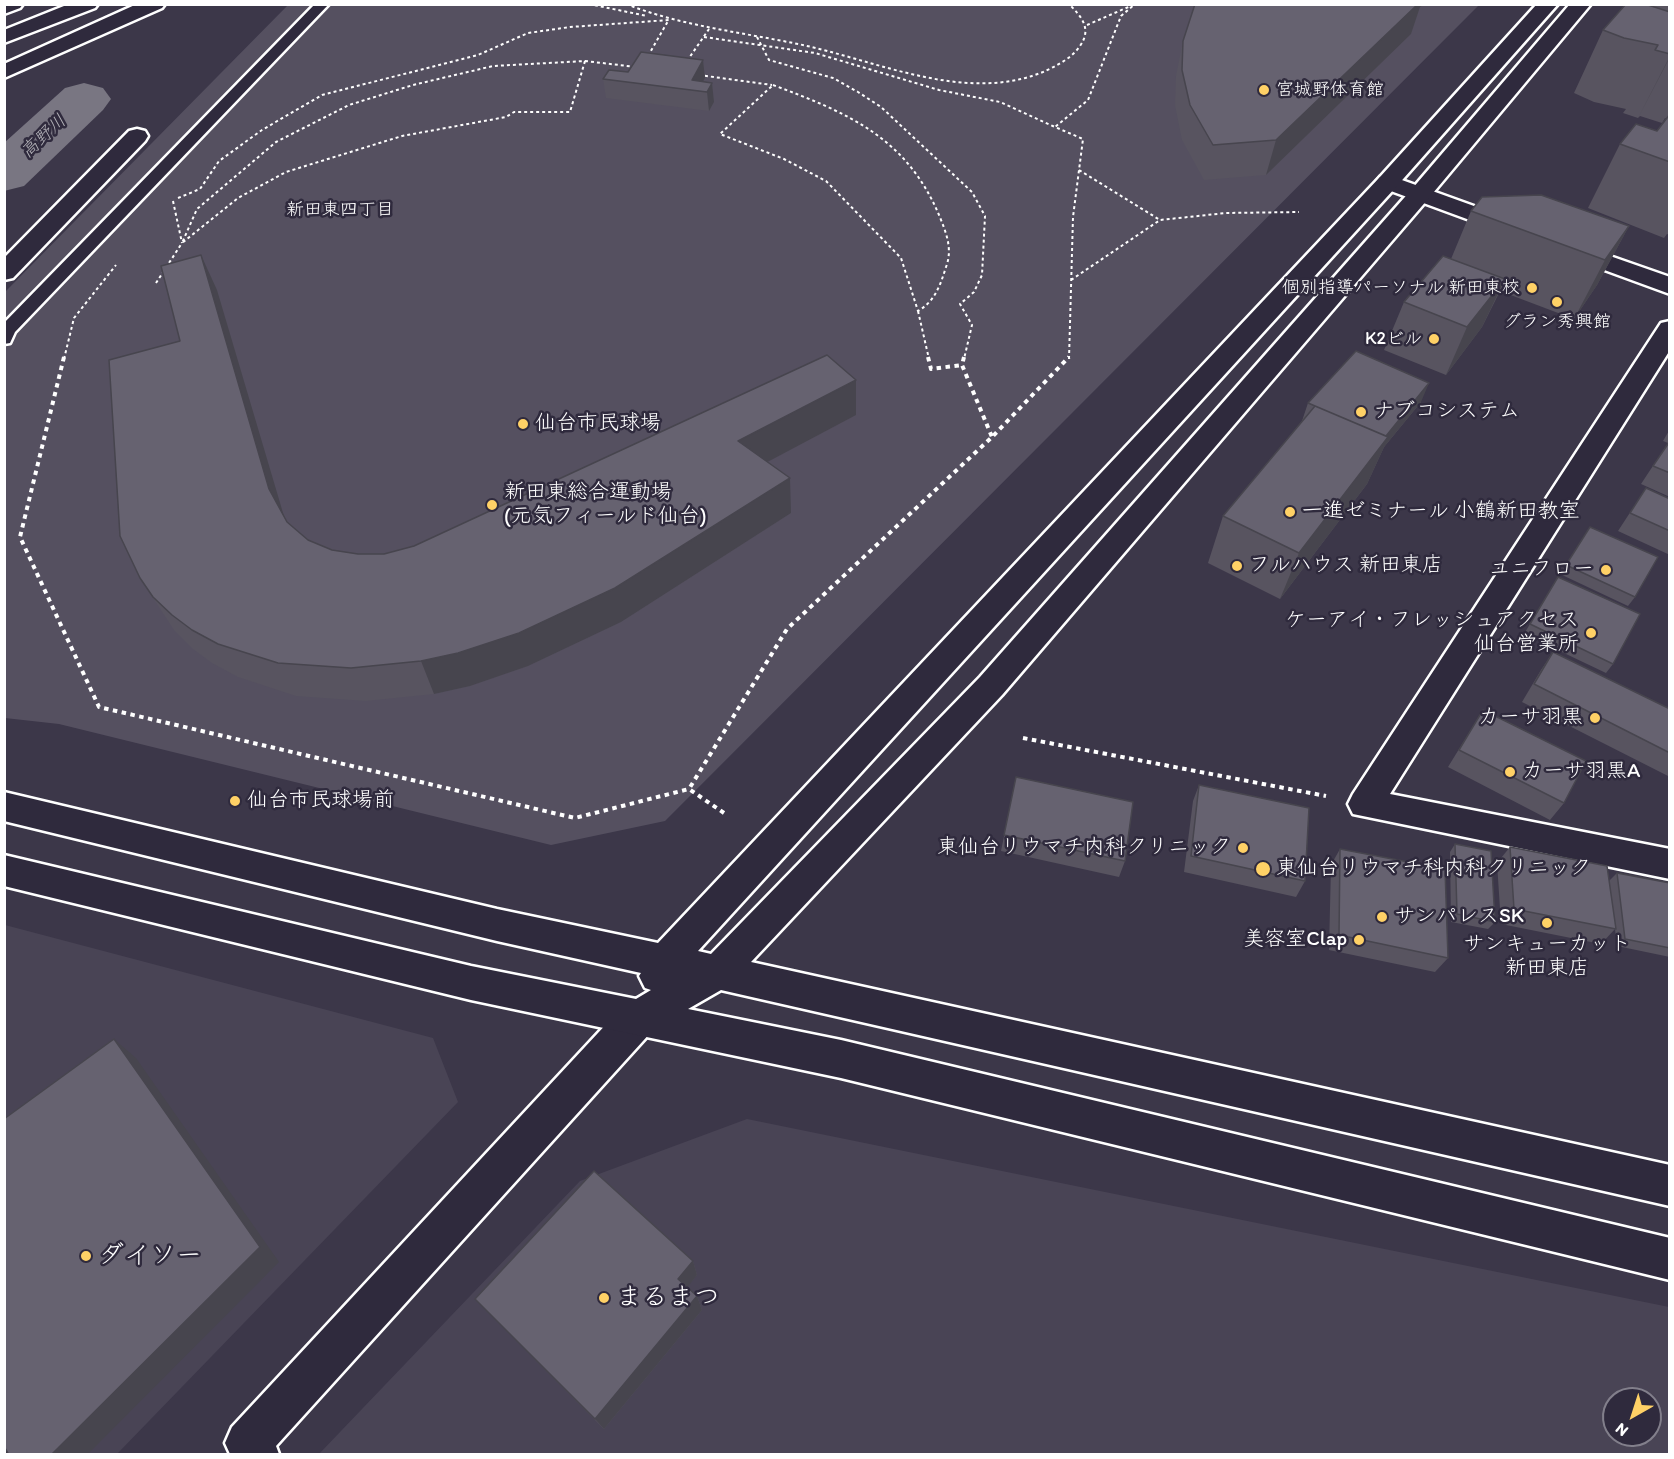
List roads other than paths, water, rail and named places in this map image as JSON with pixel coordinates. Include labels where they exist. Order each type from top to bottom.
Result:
[{"type":"main road","points":[[4,8],[13,4]]},
{"type":"main road","points":[[4,37],[88,4]]},
{"type":"main road","points":[[4,72],[155,4]]},
{"type":"main road","points":[[256,1455],[248,1443],[638,1018],[665,961],[1388,182],[1548,4]]},
{"type":"main road","points":[[638,1018],[718,972],[991,686],[1420,194],[1581,4]]},
{"type":"main road","points":[[4,273],[137,135]]},
{"type":"main road","points":[[1388,182],[1670,286]]},
{"type":"main road","points":[[1670,329],[1365,804],[1670,864]]},
{"type":"main road","points":[[4,806],[497,925],[718,972],[1670,1186]]},
{"type":"main road","points":[[4,870],[459,981],[841,1059],[1670,1258]]},
{"type":"lane","points":[[4,339],[7,330],[323,4]]},
{"type":"waterway","name":"高野川","points":[[4,174],[84,99]]},
{"type":"place","name":"宮城野体育館","points":[[1264,90]]},
{"type":"place","name":"個別指導パーソナル 新田東校","points":[[1532,288]]},
{"type":"place","name":"グラン秀興館","points":[[1557,302]]},
{"type":"place","name":"K2ビル","points":[[1434,339]]},
{"type":"place","name":"ナブコシステム","points":[[1361,412]]},
{"type":"place","name":"仙台市民球場","points":[[523,424]]},
{"type":"place","name":"新田東総合運動場 (元気フィールド仙台)","points":[[492,505]]},
{"type":"place","name":"一進ゼミナール 小鶴新田教室","points":[[1290,512]]},
{"type":"place","name":"フルハウス 新田東店","points":[[1237,566]]},
{"type":"place","name":"ユニフロー","points":[[1606,570]]},
{"type":"place","name":"ケーアイ・フレッシュアクセス 仙台営業所","points":[[1591,633]]},
{"type":"place","name":"カーサ羽黒","points":[[1595,718]]},
{"type":"place","name":"カーサ羽黒A","points":[[1510,772]]},
{"type":"place","name":"仙台市民球場前","points":[[235,801]]},
{"type":"place","name":"東仙台リウマチ内科クリニック","points":[[1243,848]]},
{"type":"place","name":"東仙台リウマチ科内科クリニック","points":[[1263,869]]},
{"type":"place","name":"サンパレスSK","points":[[1382,917]]},
{"type":"place","name":"サンキューカット 新田東店","points":[[1547,923]]},
{"type":"place","name":"美容室Clap","points":[[1359,940]]},
{"type":"place","name":"ダイソー","points":[[86,1256]]},
{"type":"place","name":"まるまつ","points":[[604,1298]]},
{"type":"district","name":"新田東四丁目","points":[[340,210]]}]
